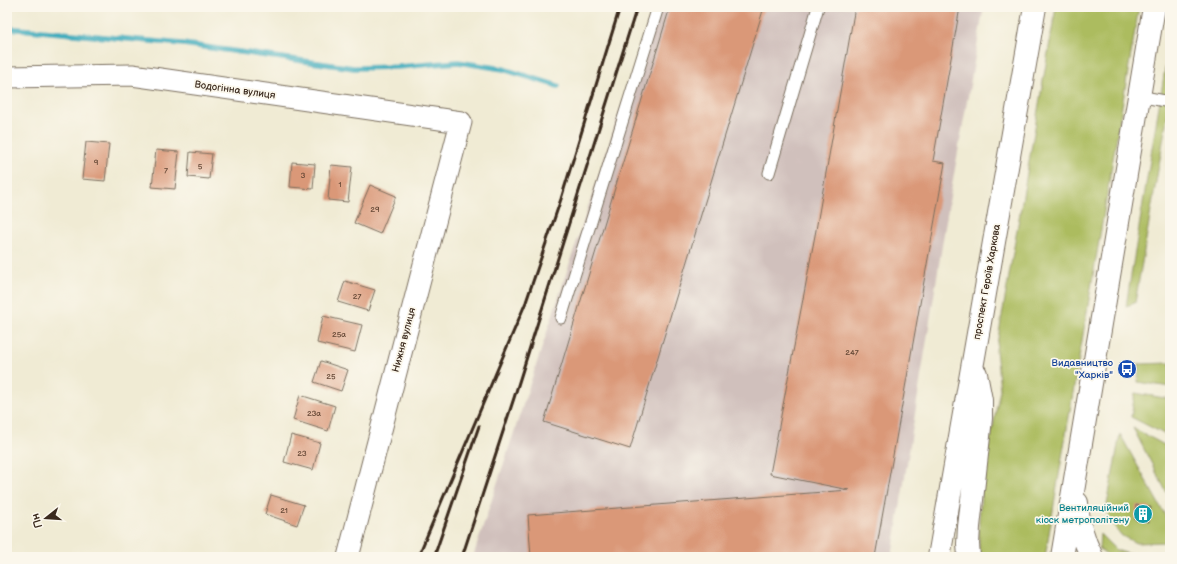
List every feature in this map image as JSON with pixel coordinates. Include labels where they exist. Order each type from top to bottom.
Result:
[{"type":"main road","name":"проспект Героїв Харкова","points":[[939,557],[1035,7]]},
{"type":"main road","points":[[1062,557],[1154,7]]},
{"type":"main road","points":[[952,557],[974,410],[974,359]]},
{"type":"main road","points":[[969,557],[969,527],[981,418],[981,400],[974,359]]},
{"type":"main road","points":[[1076,468],[1078,520],[1082,534],[1092,557]]},
{"type":"street","name":"Водогінна вулиця","points":[[7,77],[132,75],[461,122]]},
{"type":"street","name":"Нижня вулиця","points":[[348,557],[461,122]]},
{"type":"lane","points":[[561,318],[658,7]]},
{"type":"lane","points":[[769,173],[818,7]]},
{"type":"lane","points":[[1139,96],[1170,102]]},
{"type":"shaded area","points":[[654,7],[984,7],[949,202],[892,557],[473,557]]},
{"type":"green space","points":[[1056,7],[1139,7],[1045,557],[979,557],[979,521],[982,484],[1000,390],[996,350]]},
{"type":"green space","points":[[1170,39],[1170,101],[1135,303],[1126,306]]},
{"type":"green space","points":[[1170,363],[1170,387],[1138,382],[1139,364]]},
{"type":"green space","points":[[1135,393],[1170,399],[1170,437],[1131,417]]},
{"type":"green space","points":[[1133,428],[1170,448],[1170,499]]},
{"type":"green space","points":[[1120,434],[1170,524],[1170,542],[1136,543],[1122,536],[1113,525],[1106,510]]},
{"type":"green space","points":[[1100,534],[1116,550],[1143,557],[1109,557],[1099,548]]},
{"type":"building","points":[[670,7],[764,7],[630,449],[544,422]]},
{"type":"building","points":[[855,7],[960,7],[933,161],[945,163],[875,557],[531,557],[528,515],[849,490],[770,474],[816,230]]},
{"type":"building","points":[[86,142],[109,144],[105,181],[82,179]]},
{"type":"building","points":[[156,150],[179,152],[175,189],[152,187]]},
{"type":"building","points":[[190,152],[212,154],[209,179],[188,177]]},
{"type":"building","points":[[292,162],[315,164],[313,189],[290,187]]},
{"type":"building","points":[[331,165],[352,167],[348,202],[328,200]]},
{"type":"building","points":[[370,185],[396,196],[380,234],[354,223]]},
{"type":"building","points":[[345,281],[375,290],[368,311],[338,302]]},
{"type":"building","points":[[323,316],[362,325],[355,352],[317,343]]},
{"type":"building","points":[[321,361],[348,370],[341,391],[314,382]]},
{"type":"building","points":[[300,395],[335,406],[328,431],[293,420]]},
{"type":"building","points":[[291,435],[320,443],[313,470],[284,462]]},
{"type":"building","points":[[271,495],[304,505],[297,525],[265,514]]},
{"type":"building","name":"Вентиляційний кіоск метрополітену","points":[[1136,505],[1151,507],[1149,522],[1135,520]]},
{"type":"waterway","points":[[7,28],[183,44],[354,68],[398,67],[458,62],[503,69],[558,86]]},
{"type":"railway","points":[[418,557],[526,302],[561,199],[620,7]]},
{"type":"railway","points":[[462,557],[514,398],[637,7]]},
{"type":"railway","points":[[434,557],[479,426]]},
{"type":"place","name":"Видавництво \"Харків\"","points":[[1127,369]]},
{"type":"place","name":"Вентиляційний кіоск метрополітену","points":[[1143,514]]}]
